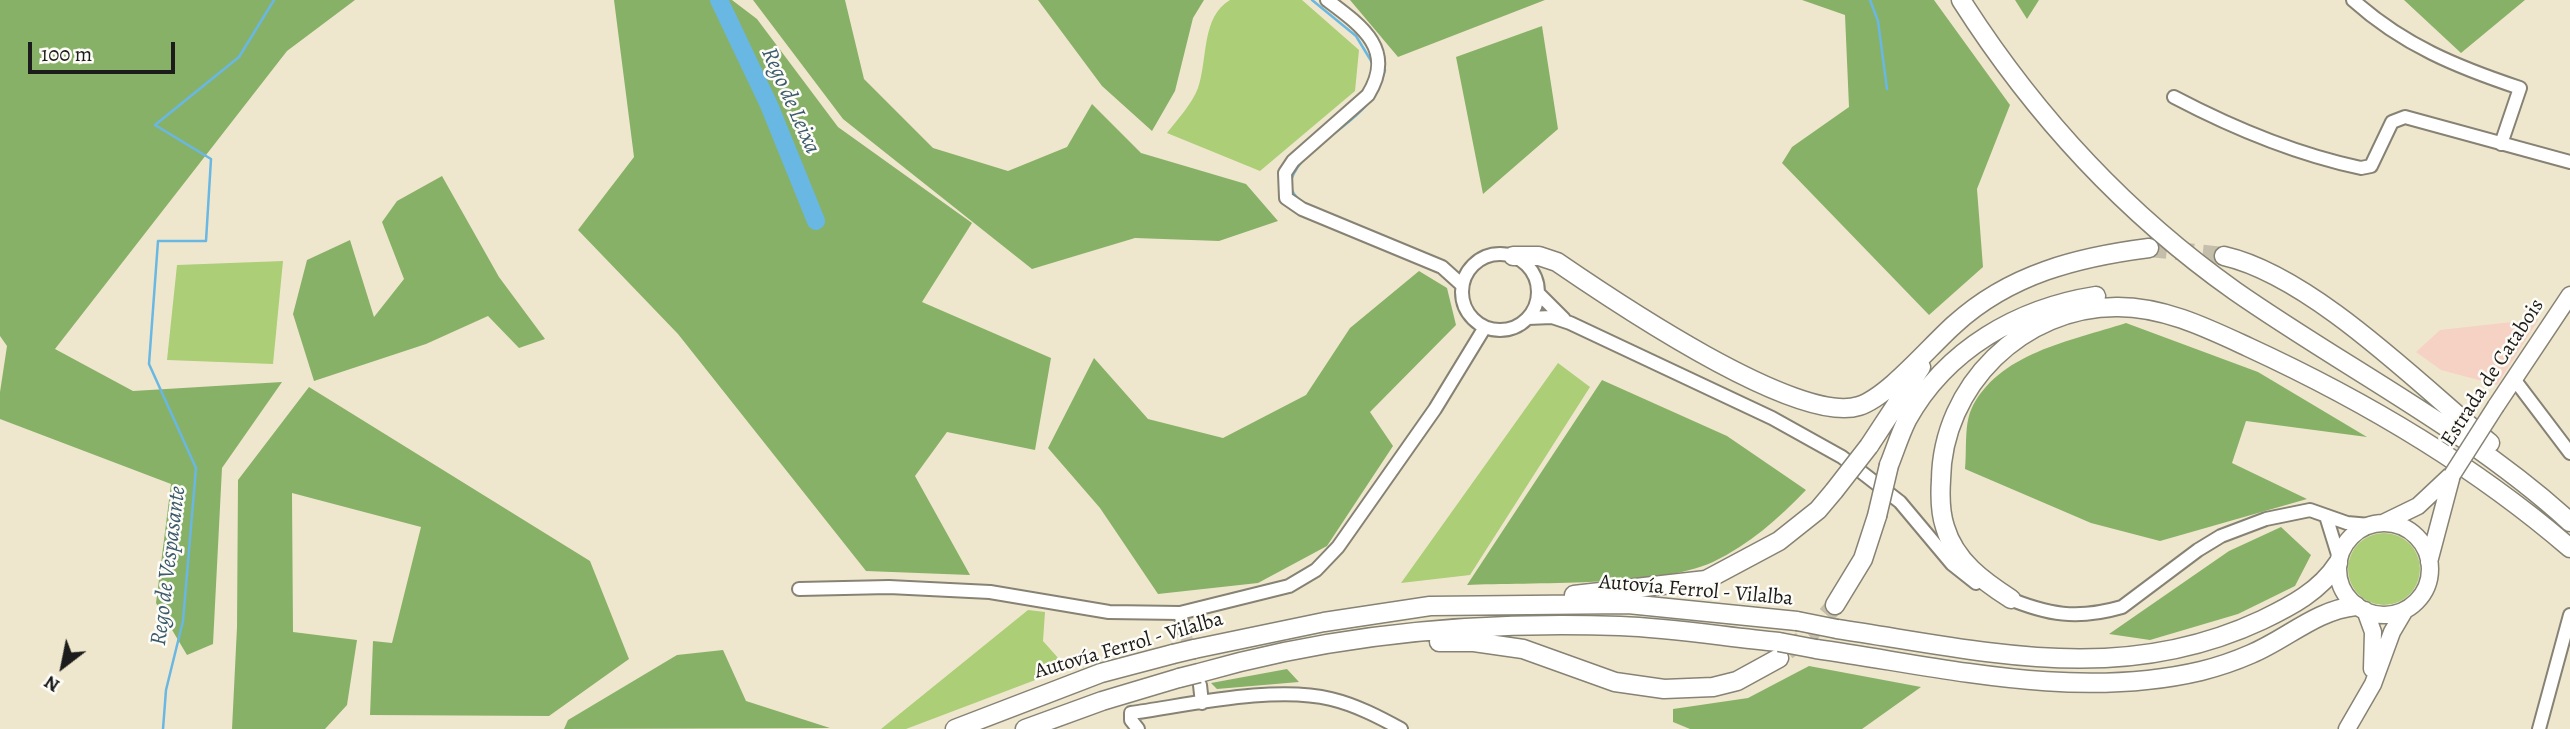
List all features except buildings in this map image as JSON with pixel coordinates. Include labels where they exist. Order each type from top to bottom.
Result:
[{"type":"highway","points":[[1961,0],[2012,74],[2064,137],[2108,184],[2166,237],[2264,311],[2456,431],[2505,467],[2570,522]]},
{"type":"highway","points":[[1513,256],[1539,256],[1557,262],[1662,330],[1727,366],[1820,407],[1839,409],[1858,407],[1878,398],[1973,308],[2042,271],[2091,255],[2149,248]]},
{"type":"highway","points":[[2224,256],[2240,260],[2288,282],[2322,304],[2530,477],[2570,516]]},
{"type":"highway","points":[[1835,606],[1863,559],[1889,465],[1907,421],[1945,369],[2013,320],[2068,300],[2098,296],[2154,302],[2214,325],[2301,372],[2472,475],[2570,548]]},
{"type":"highway","points":[[2011,599],[1987,584],[1965,563],[1944,527],[1940,501],[1941,456],[1949,427],[1974,379],[2008,345],[2035,328],[2070,313],[2095,307],[2121,307],[2179,317],[2301,372]]},
{"type":"highway","points":[[1495,605],[1706,580],[1779,541],[1818,510],[1834,491],[1869,446],[1902,393],[1956,323]]},
{"type":"highway","name":"Autovía Ferrol - Vilalba","points":[[955,729],[1101,673],[1173,654],[1324,622],[1417,608],[1628,604],[1797,621],[1837,629],[2075,661],[2136,658],[2188,648],[2256,623],[2313,591],[2339,561]]},
{"type":"highway","name":"Autovía Ferrol - Vilalba","points":[[1025,729],[1102,701],[1179,678],[1200,679],[1246,660],[1380,637],[1542,625],[1622,626],[1779,650],[1816,649],[1976,675],[2053,682],[2154,681],[2205,670],[2252,654],[2326,612],[2361,608]]},
{"type":"highway","points":[[1380,637],[1420,643],[1474,642],[1523,649],[1615,682],[1664,689],[1713,687],[1737,681],[1779,650]]},
{"type":"main road","name":"Estrada de Catabois","points":[[2452,475],[2570,295]]},
{"type":"main road","points":[[2349,725],[2374,656],[2374,632],[2361,608],[2342,587],[2339,561],[2350,538],[2418,506],[2452,475]]},
{"type":"main road","points":[[2349,725],[2373,684],[2392,632],[2405,610],[2422,594],[2427,583],[2429,562],[2452,475]]},
{"type":"main road","points":[[2376,524],[2408,530],[2425,549],[2429,562]]},
{"type":"main road","points":[[2361,608],[2379,614],[2405,610]]},
{"type":"street","points":[[1327,0],[1359,24],[1378,51],[1377,81],[1368,95],[1293,161],[1285,173],[1286,198],[1302,209],[1442,267],[1462,285],[1466,310],[1485,327],[1507,329],[1528,318],[1552,317],[1570,323],[1772,418],[1842,457],[1900,502],[1952,564],[1977,584],[2054,614],[2105,612],[2122,607],[2221,536],[2266,519],[2302,510],[2376,524]]},
{"type":"street","points":[[2353,0],[2380,25],[2453,65],[2520,88],[2501,144]]},
{"type":"street","points":[[2174,97],[2228,125],[2299,151],[2361,168],[2371,166],[2392,122],[2405,117],[2570,162]]},
{"type":"street","points":[[1442,267],[1475,263],[1498,254],[1513,256],[1532,271],[1538,293],[1570,323]]},
{"type":"street","points":[[1462,285],[1475,263]]},
{"type":"street","points":[[1528,318],[1538,293]]},
{"type":"street","points":[[799,589],[889,587],[990,592],[1109,612],[1180,612],[1289,586],[1316,570],[1338,547],[1435,409],[1485,327]]},
{"type":"street","points":[[2514,379],[2570,453]]},
{"type":"street","points":[[2326,516],[2339,561]]},
{"type":"street","points":[[1180,612],[1184,630]]},
{"type":"street","points":[[2539,729],[2570,615]]},
{"type":"street","points":[[1200,679],[1202,703]]},
{"type":"street","points":[[1138,729],[1131,713],[1288,694],[1330,699],[1370,712],[1401,729]]},
{"type":"shaded area","points":[[2539,319],[2497,385],[2441,370],[2416,352],[2440,330]]},
{"type":"green space","points":[[0,0],[355,0],[287,51],[55,349],[133,391],[282,382],[222,468],[213,644],[187,655],[156,603],[171,484],[0,419],[0,392],[7,346],[0,336]]},
{"type":"green space","points":[[614,0],[732,0],[757,19],[838,127],[972,223],[922,302],[1051,358],[1035,450],[947,432],[915,476],[970,575],[866,571],[678,334],[578,230],[634,157]]},
{"type":"green space","points":[[753,0],[845,0],[864,79],[933,148],[1008,171],[1067,147],[1092,104],[1141,153],[1246,184],[1278,221],[1219,241],[1135,238],[1032,269],[843,119]]},
{"type":"green space","points":[[1038,0],[1204,0],[1193,18],[1175,91],[1152,131],[1102,86]]},
{"type":"green space","points":[[1230,0],[1302,0],[1359,50],[1355,91],[1260,171],[1167,133],[1198,88],[1214,17]]},
{"type":"green space","points":[[1350,0],[1545,0],[1398,57]]},
{"type":"green space","points":[[1802,0],[1934,0],[2010,105],[1977,189],[1983,267],[1929,315],[1782,163],[1792,147],[1849,107],[1845,15]]},
{"type":"green space","points":[[2015,0],[2039,0],[2027,19]]},
{"type":"green space","points":[[2404,0],[2525,0],[2461,53]]},
{"type":"green space","points":[[1542,26],[1558,129],[1483,194],[1456,57]]},
{"type":"green space","points":[[442,176],[499,277],[545,339],[519,348],[488,316],[426,344],[314,381],[293,314],[307,260],[350,240],[374,317],[404,279],[382,222],[397,201]]},
{"type":"green space","points":[[283,261],[273,364],[167,360],[177,265]]},
{"type":"green space","points":[[1419,271],[1447,288],[1456,325],[1370,412],[1393,446],[1327,546],[1258,583],[1158,594],[1100,508],[1048,448],[1094,358],[1148,419],[1223,438],[1306,395],[1350,328]]},
{"type":"green space","points":[[2126,323],[2258,372],[2367,437],[2246,421],[2232,463],[2307,499],[2160,541],[2091,523],[1965,469],[1971,410],[1983,391],[1998,375],[2017,362],[2060,343]]},
{"type":"green space","points":[[1558,363],[1590,387],[1470,575],[1401,583]]},
{"type":"green space","points":[[1602,380],[1727,436],[1806,490],[1751,539],[1713,562],[1690,570],[1661,576],[1593,582],[1467,585]]},
{"type":"green space","points":[[309,387],[590,561],[629,659],[549,716],[370,715],[373,641],[392,643],[421,527],[292,493],[293,632],[357,640],[347,705],[325,729],[232,729],[237,627],[238,480]]},
{"type":"green space","points":[[2281,527],[2311,555],[2295,586],[2238,614],[2150,640],[2109,634],[2229,551]]},
{"type":"green space","points":[[2384,533],[2404,539],[2414,549],[2420,569],[2414,589],[2404,599],[2384,605],[2364,599],[2354,589],[2348,569],[2354,549],[2364,539]]},
{"type":"green space","points":[[1028,610],[1045,612],[1043,641],[1067,668],[906,729],[881,729]]},
{"type":"green space","points":[[723,650],[746,701],[830,728],[564,729],[568,720],[677,655]]},
{"type":"green space","points":[[1809,666],[1921,687],[1862,729],[1690,729],[1673,722],[1673,709],[1748,698]]},
{"type":"green space","points":[[1287,669],[1299,682],[1217,689],[1211,683]]},
{"type":"waterway","name":"Rego de Vespasante","points":[[163,729],[166,690],[183,621],[196,468],[149,364],[158,241],[206,241],[211,159],[155,125],[239,57],[274,0]]},
{"type":"waterway","name":"Rego de Leixa","points":[[719,0],[769,105],[816,221]]},
{"type":"waterway","points":[[1312,0],[1356,36],[1373,64]]},
{"type":"waterway","points":[[1870,0],[1878,21],[1887,89]]},
{"type":"waterway","points":[[1291,180],[1310,153],[1354,118],[1367,104],[1378,89],[1385,70],[1382,69]]},
{"type":"waterway","points":[[1291,186],[1298,198],[1319,210]]},
{"type":"tunnel","points":[[2149,248],[2224,256]]},
{"type":"tunnel","points":[[1787,651],[1810,634],[1835,605]]},
{"type":"tunnel","points":[[1184,630],[1199,681]]}]
